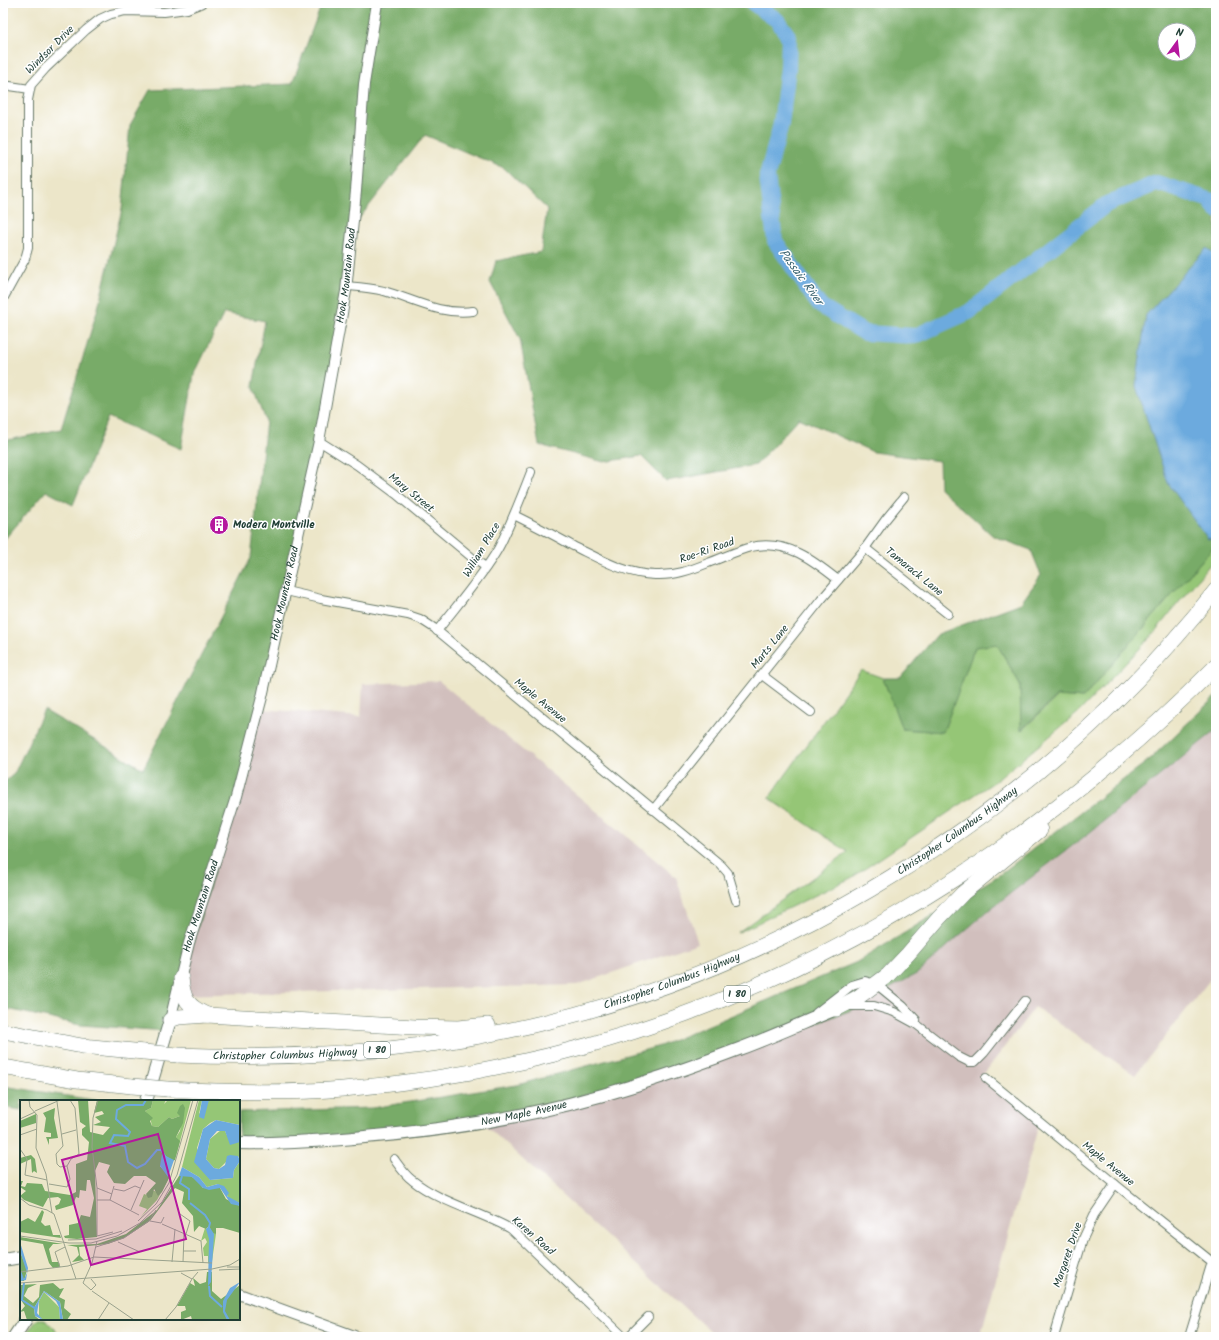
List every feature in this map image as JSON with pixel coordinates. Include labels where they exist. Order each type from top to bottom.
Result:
[{"type":"highway","name":"Christopher Columbus Highway","points":[[3,1032],[68,1044],[178,1055],[275,1057],[307,1056],[373,1051],[440,1043],[572,1014],[638,995],[733,959],[825,915],[913,864],[997,805],[1076,740],[1125,693],[1176,638],[1216,590]]},
{"type":"highway","name":"I 80","points":[[3,1067],[77,1080],[167,1089],[242,1092],[308,1091],[410,1082],[480,1070],[548,1056],[614,1038],[675,1018],[779,976],[841,946],[902,911],[991,855],[1054,809],[1128,748],[1216,666]]},
{"type":"highway","points":[[836,1010],[857,998],[876,984],[898,964],[963,893],[1051,820],[1128,748]]},
{"type":"highway","points":[[181,978],[184,996],[187,1002],[196,1010],[207,1015]]},
{"type":"highway","points":[[170,1020],[179,1017],[207,1015],[437,1028],[502,1024],[572,1014]]},
{"type":"main road","name":"New Maple Avenue","points":[[240,1142],[301,1142],[381,1136],[486,1122],[540,1111],[636,1085],[739,1049],[836,1010]]},
{"type":"main road","name":"Hook Mountain Road","points":[[146,1100],[170,1020]]},
{"type":"main road","points":[[5,1260],[20,1254]]},
{"type":"main road","points":[[5,1260],[20,1257]]},
{"type":"main road","points":[[5,1260],[20,1263]]},
{"type":"main road","points":[[14,1337],[25,1320]]},
{"type":"street","name":"Windsor Drive","points":[[3,299],[25,259],[28,248],[28,100],[31,85],[46,68],[86,30],[100,19],[111,14],[125,11],[164,12],[187,9],[202,3]]},
{"type":"street","name":"Hook Mountain Road","points":[[170,1020],[189,943],[236,797],[262,697],[319,441],[347,286],[364,84],[377,3]]},
{"type":"street","points":[[3,85],[30,89]]},
{"type":"street","points":[[347,286],[367,287],[383,291],[444,311],[461,313],[473,311]]},
{"type":"street","name":"Mary Street","points":[[319,441],[357,465],[396,494],[475,560],[486,567]]},
{"type":"street","name":"William Place","points":[[437,631],[478,580],[497,550],[514,515],[531,472]]},
{"type":"street","name":"Marts Lane","points":[[653,810],[865,548],[904,497]]},
{"type":"street","name":"Roe-Ri Road","points":[[514,515],[623,570],[657,575],[675,574],[692,570],[750,547],[775,545],[798,552],[815,562],[838,580]]},
{"type":"street","name":"Tamarack Lane","points":[[865,548],[948,614]]},
{"type":"street","name":"Maple Avenue","points":[[286,591],[408,615],[420,619],[437,631],[721,865],[728,873],[736,900]]},
{"type":"street","points":[[762,675],[811,712]]},
{"type":"street","name":"New Maple Avenue","points":[[796,1025],[828,1005],[852,985],[865,981],[876,984]]},
{"type":"street","points":[[876,984],[902,1006],[926,1031]]},
{"type":"street","points":[[836,1010],[854,1005],[884,1008],[905,1017],[926,1031],[958,1057],[969,1062],[975,1062],[984,1053],[1025,1001]]},
{"type":"street","name":"Maple Avenue","points":[[986,1078],[1214,1264]]},
{"type":"street","name":"Karen Road","points":[[394,1159],[410,1179],[429,1192],[499,1222],[511,1229],[624,1337]]},
{"type":"street","name":"Margaret Drive","points":[[1054,1337],[1084,1239],[1094,1215],[1115,1184]]},
{"type":"street","points":[[1190,1337],[1214,1264]]},
{"type":"street","points":[[240,1294],[357,1337]]},
{"type":"street","points":[[628,1337],[648,1318]]},
{"type":"shaded area","points":[[439,681],[676,877],[698,943],[577,985],[178,995],[262,709],[361,717],[363,684]]},
{"type":"shaded area","points":[[1216,730],[1216,972],[1135,1075],[1035,1007],[983,1075],[1040,1120],[980,1337],[716,1337],[483,1123],[849,1011],[882,992],[960,935],[990,909],[1089,833]]},
{"type":"green space","points":[[322,3],[1216,3],[1216,257],[1206,248],[1208,539],[1216,537],[1216,544],[1083,698],[1057,696],[1021,730],[1020,684],[997,644],[975,647],[943,732],[902,729],[883,678],[900,678],[938,634],[1021,603],[1041,575],[1031,550],[993,536],[940,488],[939,461],[873,452],[799,418],[756,465],[666,481],[641,456],[604,462],[539,445],[520,339],[490,282],[496,261],[541,252],[547,209],[504,168],[425,135],[350,230],[335,366],[262,709],[167,1031],[80,1025],[3,1008],[3,783],[14,774],[44,710],[143,769],[251,558],[266,421],[253,386],[265,321],[224,313],[194,375],[181,449],[108,417],[73,505],[46,491],[3,541],[3,441],[61,429],[98,308],[122,209],[130,125],[150,90],[292,84]]},
{"type":"green space","points":[[1216,544],[1216,557],[1148,640],[1079,712],[997,780],[851,878],[737,933],[848,852],[769,798],[861,670],[883,678],[902,729],[943,732],[975,647],[997,644],[1020,684],[1022,730],[1058,696],[1083,698]]},
{"type":"green space","points":[[1216,696],[1216,730],[1089,833],[990,909],[918,973],[849,1011],[707,1062],[483,1123],[275,1143],[240,1136],[240,1112],[372,1108],[517,1085],[660,1046],[857,962],[999,875],[1149,760]]},
{"type":"green space","points":[[3,1086],[94,1100],[20,1100],[20,1110],[3,1107]]},
{"type":"green space","points":[[37,1320],[46,1320],[63,1337],[23,1337]]},
{"type":"water","points":[[1207,248],[1216,257],[1216,537],[1208,539],[1168,483],[1136,386],[1146,315]]},
{"type":"waterway","name":"Passaic River","points":[[753,3],[777,20],[789,37],[788,68],[781,124],[767,176],[775,241],[819,305],[865,333],[915,336],[969,312],[1107,204],[1157,183],[1210,200],[1216,210]]},
{"type":"place","name":"Modera Montville","points":[[219,525]]}]
